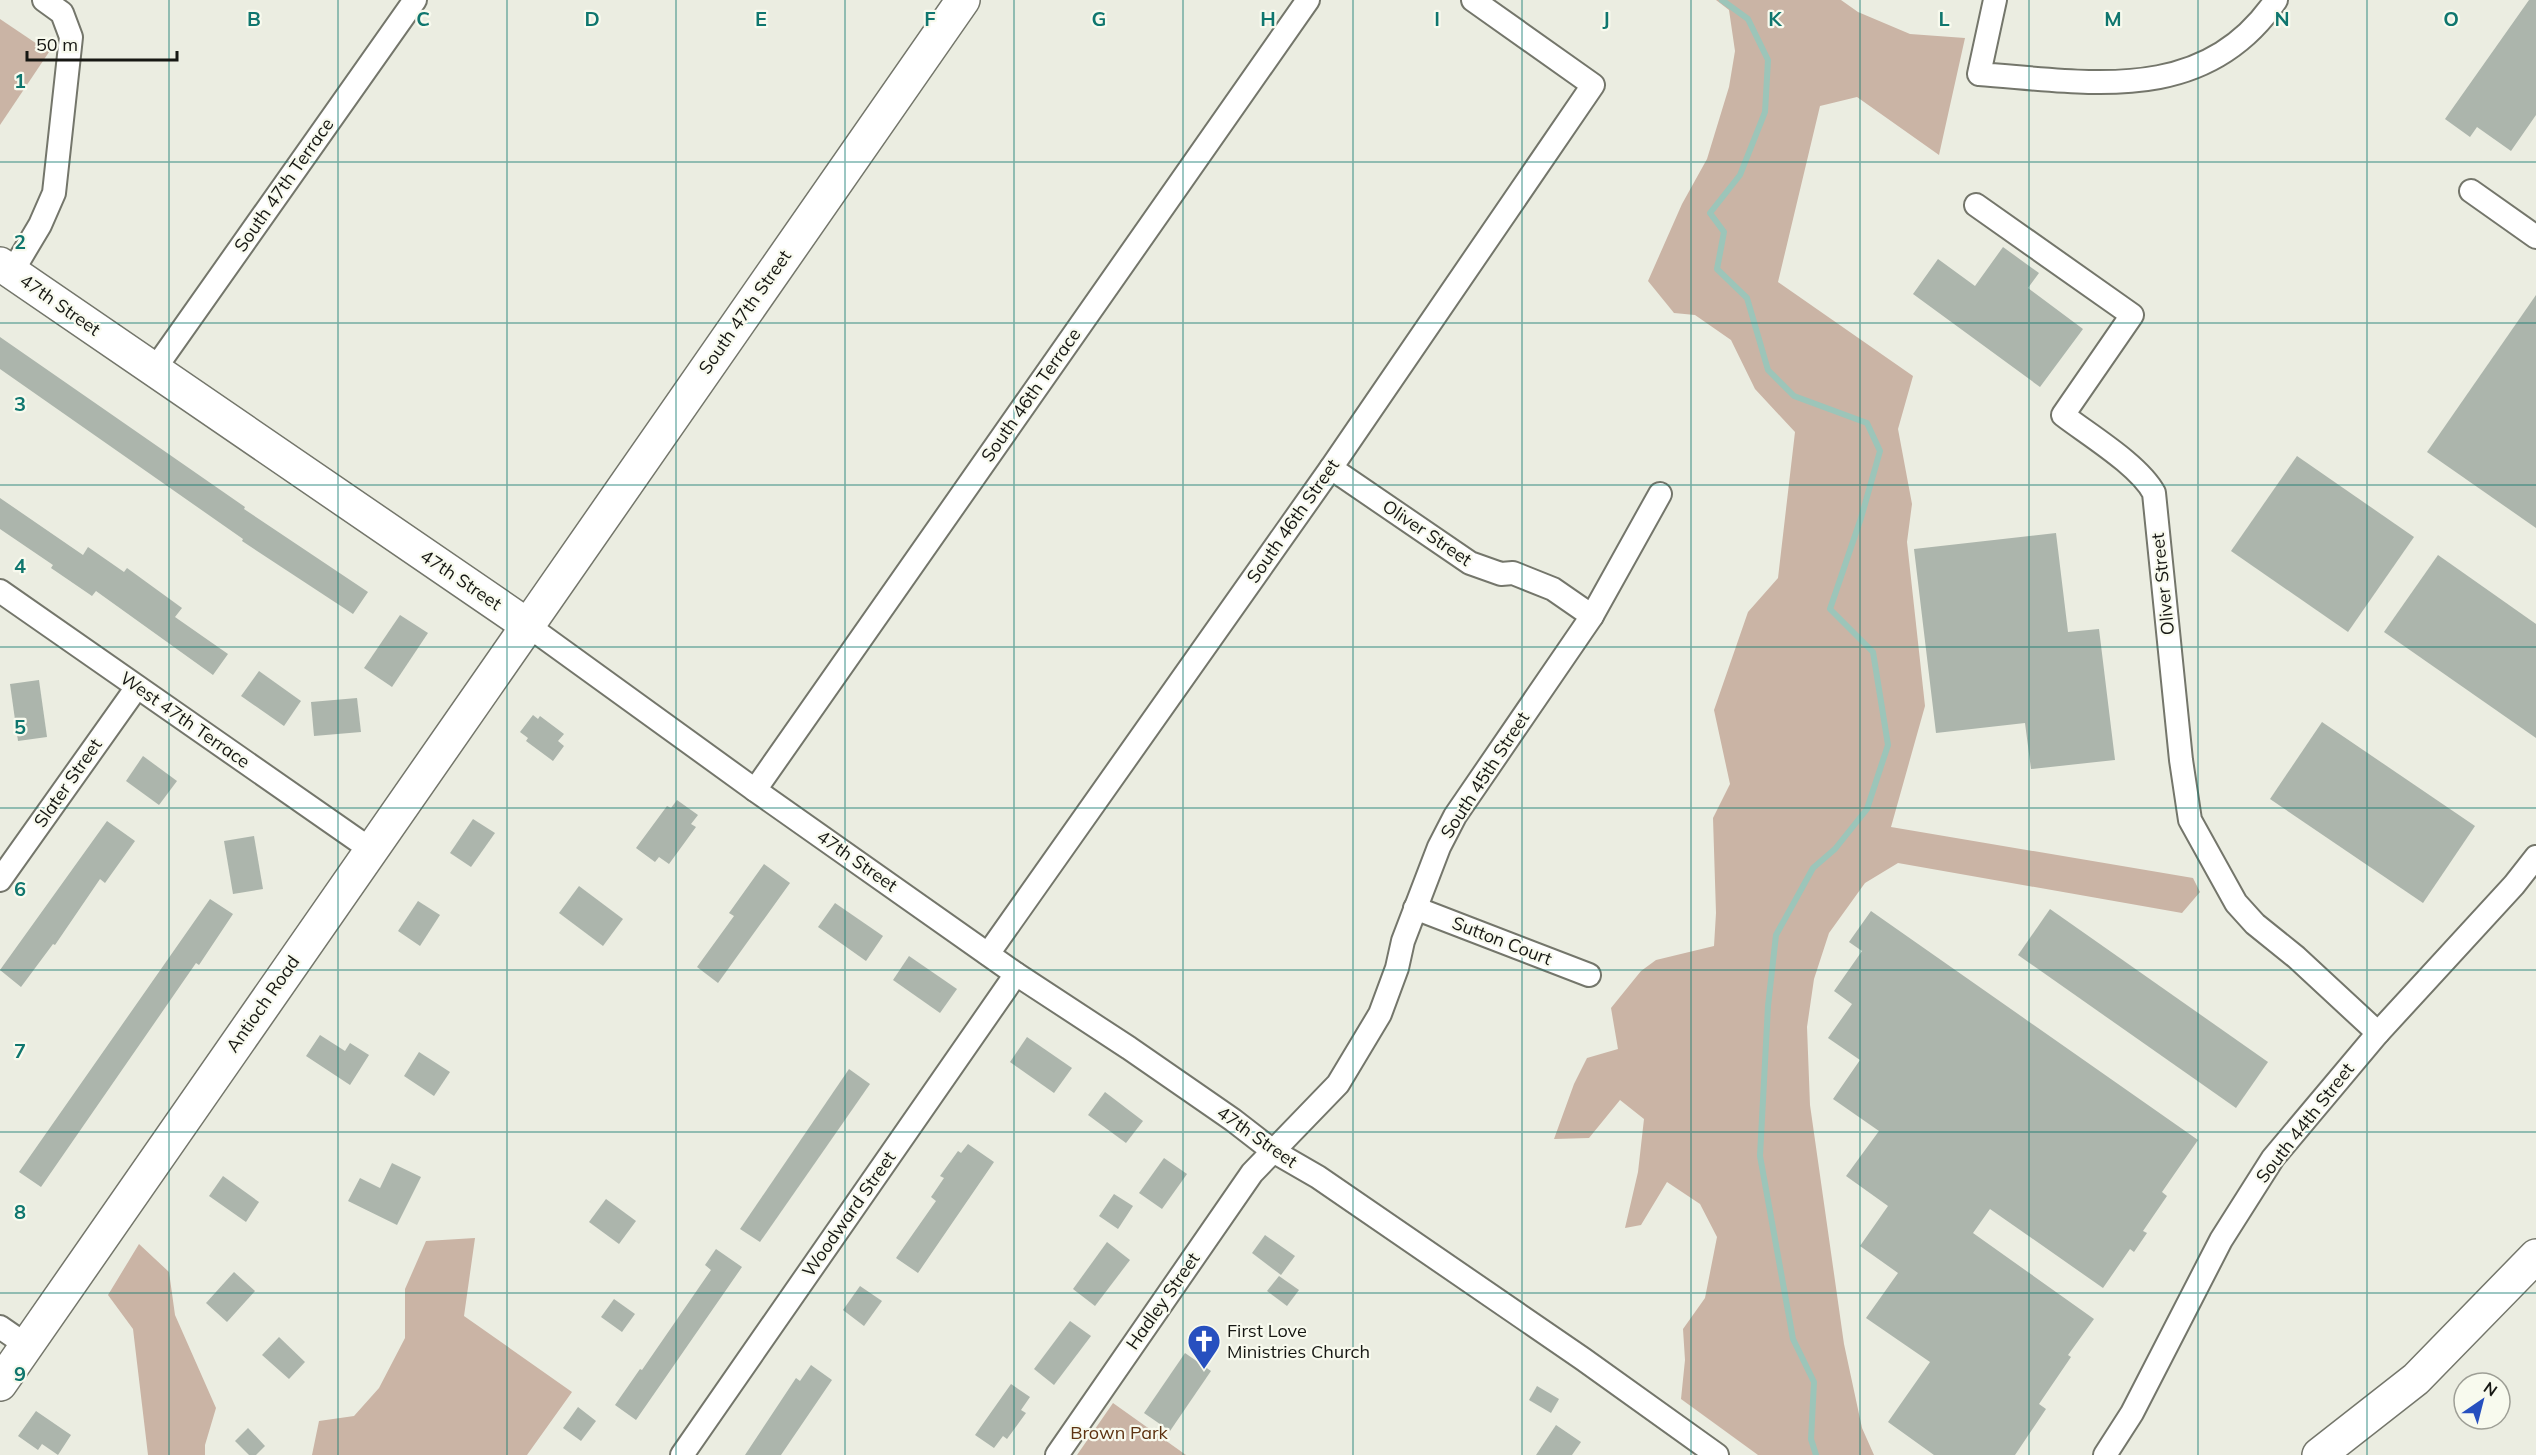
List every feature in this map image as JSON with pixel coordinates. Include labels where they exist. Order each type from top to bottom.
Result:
[{"type":"main road","name":"South 47th Street","points":[[527,625],[963,0]]},
{"type":"main road","name":"47th Street","points":[[6,268],[527,625]]},
{"type":"main road","name":"Antioch Road","points":[[0,1384],[13,1336],[370,849],[527,625]]},
{"type":"main road","points":[[2319,1455],[2416,1379],[2536,1256]]},
{"type":"street","points":[[6,268],[40,225],[54,193],[71,37],[62,12],[44,0]]},
{"type":"street","name":"South 47th Terrace","points":[[154,370],[415,0]]},
{"type":"street","name":"South 46th Terrace","points":[[755,790],[1308,0]]},
{"type":"street","name":"South 46th Street","points":[[988,954],[1331,468],[1593,85],[1473,0]]},
{"type":"street","points":[[1995,0],[1979,74],[2115,83],[2185,71],[2223,53],[2253,28],[2276,0]]},
{"type":"street","points":[[2472,191],[2536,237]]},
{"type":"street","name":"Oliver Street","points":[[1976,205],[2132,315],[2063,414],[2132,467],[2148,481],[2154,493],[2181,760],[2190,820],[2236,903],[2255,924],[2296,957],[2378,1033]]},
{"type":"street","name":"Oliver Street","points":[[1331,468],[1470,563],[1492,572],[1513,573],[1553,589],[1592,616]]},
{"type":"street","name":"South 45th Street","points":[[1273,1151],[1338,1084],[1380,1014],[1415,908],[1439,847],[1455,816],[1592,616],[1660,495]]},
{"type":"street","name":"West 47th Terrace","points":[[0,591],[370,849]]},
{"type":"street","name":"47th Street","points":[[527,625],[755,790],[1016,974],[1119,1041],[1233,1120],[1273,1151],[1318,1177],[1583,1359],[1717,1455]]},
{"type":"street","name":"Slater Street","points":[[0,880],[137,687]]},
{"type":"street","name":"South 44th Street","points":[[2105,1455],[2132,1413],[2221,1240],[2273,1158],[2378,1033],[2514,885],[2536,857]]},
{"type":"street","name":"Sutton Court","points":[[1415,908],[1589,975]]},
{"type":"street","name":"Woodward Street","points":[[682,1455],[1016,974]]},
{"type":"street","name":"Hadley Street","points":[[1057,1455],[1252,1173],[1273,1151]]},
{"type":"green space","points":[[1716,0],[1841,0],[1858,12],[1910,34],[1965,38],[1939,155],[1857,97],[1820,106],[1778,282],[1913,376],[1898,429],[1912,504],[1907,542],[1925,706],[1891,827],[2193,878],[2200,892],[2182,913],[1898,863],[1865,883],[1829,933],[1814,979],[1807,1027],[1810,1105],[1844,1344],[1862,1428],[1874,1455],[1758,1455],[1681,1399],[1685,1360],[1683,1329],[1705,1298],[1717,1237],[1700,1204],[1667,1182],[1641,1225],[1625,1228],[1638,1172],[1644,1119],[1620,1100],[1589,1138],[1554,1139],[1574,1084],[1587,1058],[1618,1049],[1611,1008],[1641,971],[1656,960],[1714,946],[1716,913],[1713,818],[1730,784],[1714,710],[1748,612],[1778,578],[1795,432],[1755,389],[1731,340],[1695,315],[1674,313],[1648,281],[1682,204],[1707,159],[1729,87],[1735,51],[1729,10]]},
{"type":"green space","points":[[0,19],[49,52],[0,125]]},
{"type":"green space","points":[[475,1238],[464,1316],[572,1392],[527,1455],[312,1455],[319,1421],[354,1416],[379,1388],[405,1338],[405,1289],[426,1241]]},
{"type":"green space","points":[[139,1244],[169,1272],[175,1315],[216,1408],[205,1445],[205,1455],[148,1455],[133,1329],[108,1295]]},
{"type":"green space","name":"Brown Park","points":[[1113,1403],[1186,1455],[1077,1455]]},
{"type":"building","points":[[2529,0],[2536,0],[2536,115],[2511,151],[2477,127],[2470,137],[2445,119]]},
{"type":"building","points":[[2003,247],[2039,273],[2028,288],[2083,329],[2040,387],[1913,294],[1938,259],[1975,286]]},
{"type":"building","points":[[2536,295],[2536,528],[2427,452]]},
{"type":"building","points":[[0,337],[245,507],[244,509],[368,592],[353,614],[242,541],[243,539],[0,369]]},
{"type":"building","points":[[2297,456],[2414,537],[2348,632],[2231,551]]},
{"type":"building","points":[[0,498],[83,555],[88,547],[124,572],[127,568],[182,608],[175,617],[228,654],[213,675],[96,591],[92,596],[51,568],[53,565],[0,529]]},
{"type":"building","points":[[2056,533],[2068,632],[2099,629],[2115,760],[2031,769],[2025,723],[1936,733],[1914,549]]},
{"type":"building","points":[[2438,555],[2536,624],[2536,738],[2384,632]]},
{"type":"building","points":[[400,615],[428,633],[392,687],[364,668]]},
{"type":"building","points":[[259,671],[301,701],[284,726],[241,696]]},
{"type":"building","points":[[39,680],[47,737],[18,741],[10,684]]},
{"type":"building","points":[[357,698],[361,732],[314,736],[311,702]]},
{"type":"building","points":[[533,715],[538,719],[540,716],[564,734],[558,741],[564,746],[553,761],[526,741],[528,738],[520,732]]},
{"type":"building","points":[[2322,722],[2475,826],[2423,903],[2270,799]]},
{"type":"building","points":[[143,756],[177,781],[159,805],[126,781]]},
{"type":"building","points":[[677,800],[698,815],[691,824],[696,827],[669,864],[659,857],[655,862],[636,848],[667,806],[671,808]]},
{"type":"building","points":[[473,819],[495,833],[471,867],[450,853]]},
{"type":"building","points":[[107,821],[135,841],[105,883],[100,879],[55,945],[53,944],[21,987],[0,970]]},
{"type":"building","points":[[254,836],[263,889],[233,894],[224,841]]},
{"type":"building","points":[[764,864],[790,883],[718,983],[697,967],[734,916],[729,913]]},
{"type":"building","points":[[579,886],[623,919],[603,946],[559,913]]},
{"type":"building","points":[[210,899],[233,914],[199,965],[196,963],[41,1187],[19,1172]]},
{"type":"building","points":[[418,901],[440,915],[420,946],[398,931]]},
{"type":"building","points":[[835,903],[883,936],[866,961],[818,927]]},
{"type":"building","points":[[2050,909],[2268,1062],[2236,1108],[2018,955]]},
{"type":"building","points":[[1871,911],[2198,1140],[2162,1192],[2167,1196],[2143,1231],[2147,1233],[2134,1252],[2130,1249],[2103,1288],[1990,1209],[1973,1233],[2094,1319],[2068,1355],[2071,1357],[2039,1404],[2046,1409],[2015,1455],[1934,1455],[1888,1422],[1930,1362],[1866,1318],[1898,1273],[1860,1246],[1888,1206],[1846,1176],[1879,1131],[1833,1099],[1860,1060],[1828,1038],[1852,1004],[1834,991],[1862,951],[1849,942]]},
{"type":"building","points":[[909,956],[957,989],[940,1013],[893,980]]},
{"type":"building","points":[[320,1035],[345,1051],[350,1043],[369,1055],[350,1085],[306,1056]]},
{"type":"building","points":[[1027,1037],[1072,1068],[1054,1093],[1010,1062]]},
{"type":"building","points":[[419,1052],[450,1072],[434,1096],[404,1076]]},
{"type":"building","points":[[849,1069],[870,1084],[760,1242],[740,1229]]},
{"type":"building","points":[[1105,1092],[1143,1121],[1126,1143],[1088,1115]]},
{"type":"building","points":[[968,1144],[994,1162],[918,1273],[896,1258],[936,1201],[931,1197],[944,1178],[940,1176],[958,1151],[961,1153]]},
{"type":"building","points":[[1164,1158],[1187,1174],[1162,1209],[1139,1193]]},
{"type":"building","points":[[392,1163],[421,1177],[397,1225],[348,1201],[360,1178],[380,1188]]},
{"type":"building","points":[[223,1176],[259,1202],[246,1222],[209,1196]]},
{"type":"building","points":[[1114,1194],[1133,1206],[1118,1229],[1099,1216]]},
{"type":"building","points":[[606,1199],[636,1221],[619,1244],[589,1222]]},
{"type":"building","points":[[1265,1235],[1295,1256],[1281,1275],[1252,1253]]},
{"type":"building","points":[[1107,1242],[1130,1260],[1095,1306],[1073,1289]]},
{"type":"building","points":[[716,1249],[742,1267],[636,1420],[615,1405],[711,1270],[705,1265]]},
{"type":"building","points":[[234,1272],[255,1291],[227,1322],[206,1303]]},
{"type":"building","points":[[1279,1276],[1299,1290],[1287,1306],[1267,1291]]},
{"type":"building","points":[[860,1286],[882,1301],[864,1326],[843,1310]]},
{"type":"building","points":[[614,1299],[635,1314],[622,1332],[601,1317]]},
{"type":"building","points":[[1070,1321],[1091,1336],[1054,1385],[1034,1369]]},
{"type":"building","points":[[279,1337],[305,1362],[289,1379],[262,1355]]},
{"type":"building","name":"First Love Ministries Church","points":[[1185,1353],[1211,1371],[1170,1431],[1144,1413]]},
{"type":"building","points":[[811,1365],[832,1380],[781,1455],[745,1455],[796,1378],[800,1381]]},
{"type":"building","points":[[1011,1384],[1030,1397],[1021,1410],[1026,1413],[1007,1439],[1003,1436],[994,1448],[975,1435]]},
{"type":"building","points":[[1537,1386],[1559,1399],[1551,1413],[1529,1400]]},
{"type":"building","points":[[578,1407],[596,1421],[581,1441],[563,1428]]},
{"type":"building","points":[[36,1411],[71,1435],[58,1455],[42,1444],[38,1450],[18,1436]]},
{"type":"building","points":[[1556,1425],[1581,1442],[1572,1455],[1536,1455]]},
{"type":"building","points":[[248,1428],[265,1446],[256,1455],[249,1455],[235,1441]]},
{"type":"waterway","points":[[1722,0],[1748,19],[1768,60],[1765,112],[1740,175],[1710,213],[1724,232],[1717,269],[1747,298],[1768,370],[1794,396],[1867,423],[1880,451],[1861,518],[1830,609],[1873,652],[1888,745],[1867,809],[1835,849],[1813,868],[1776,935],[1768,1006],[1760,1156],[1793,1339],[1814,1382],[1811,1439],[1816,1455]]},
{"type":"place","name":"First Love Ministries Church","points":[[1204,1370]]}]
